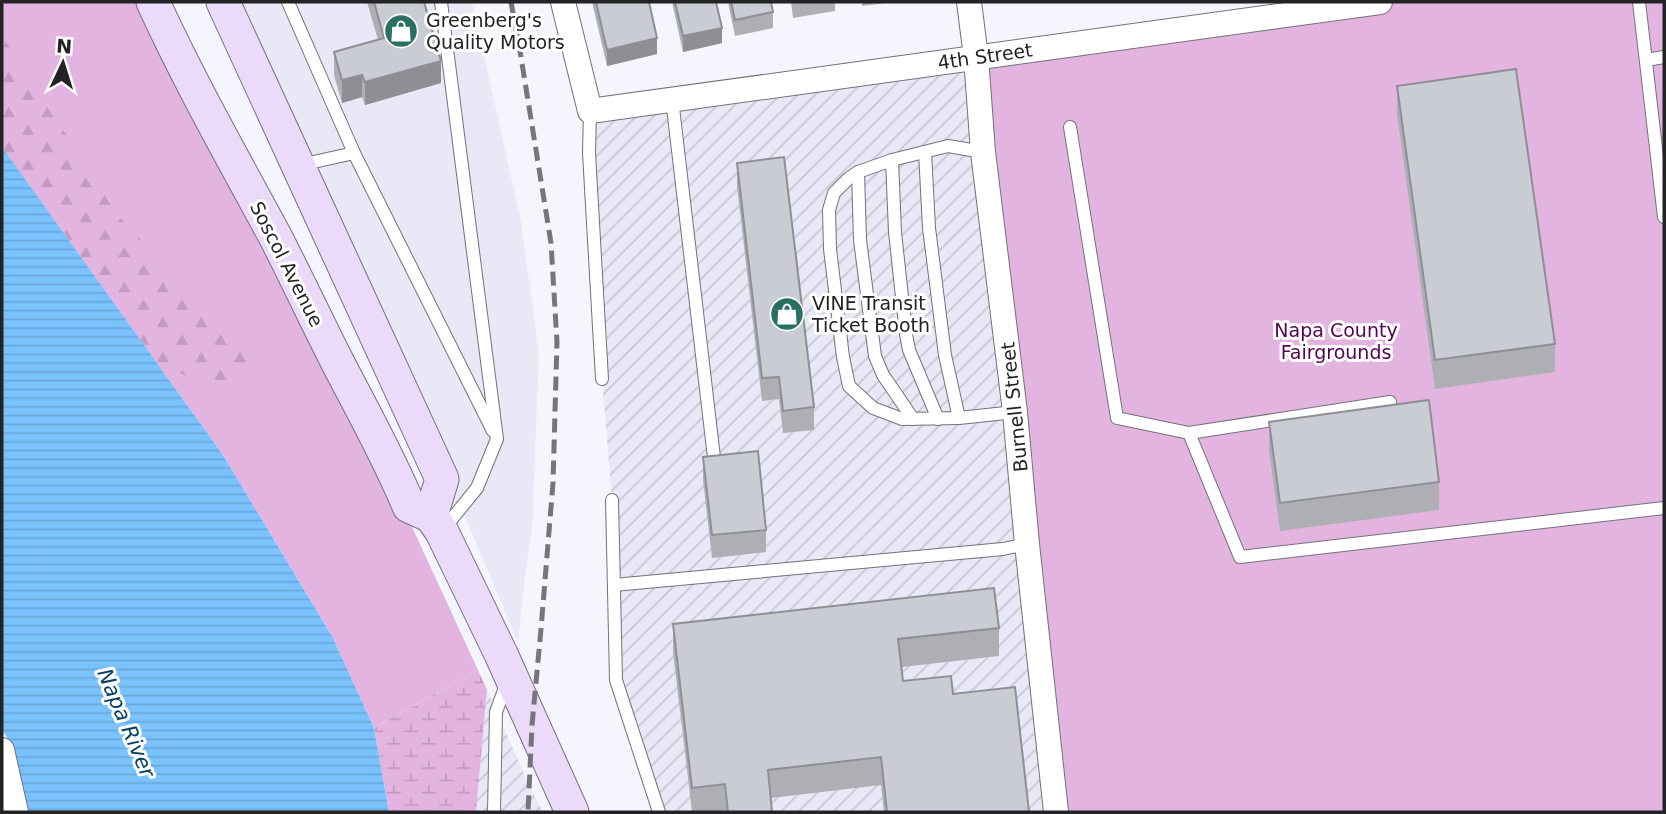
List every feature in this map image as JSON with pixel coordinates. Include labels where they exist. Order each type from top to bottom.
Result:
[{"type":"main road","name":"Soscol Avenue","points":[[153,2],[205,110],[290,265],[409,506],[436,524],[510,675],[572,812]]},
{"type":"main road","points":[[223,2],[442,479],[436,524]]},
{"type":"street","points":[[563,2],[590,111]]},
{"type":"street","name":"Burnell Street","points":[[969,2],[1056,812]]},
{"type":"street","name":"4th Street","points":[[590,111],[1380,2]]},
{"type":"street","points":[[2,750],[16,812]]},
{"type":"lane","points":[[288,2],[354,153],[497,439]]},
{"type":"lane","points":[[436,524],[477,488],[497,439],[441,2]]},
{"type":"lane","points":[[1639,2],[1662,176],[1664,217]]},
{"type":"lane","points":[[1646,60],[1664,57]]},
{"type":"lane","points":[[672,99],[715,466]]},
{"type":"lane","points":[[590,111],[589,153],[602,379]]},
{"type":"lane","points":[[1070,127],[1117,418],[1189,433],[1390,402]]},
{"type":"lane","points":[[984,152],[948,146],[858,172],[834,193],[829,210],[830,249],[849,386],[873,408],[902,419],[959,418],[1015,412]]},
{"type":"lane","points":[[925,152],[929,228],[945,355],[959,418]]},
{"type":"lane","points":[[299,166],[354,153]]},
{"type":"lane","points":[[892,160],[895,232],[909,350],[938,419]]},
{"type":"lane","points":[[858,172],[860,240],[875,356],[883,375],[913,419]]},
{"type":"lane","points":[[1189,433],[1240,557],[1664,508]]},
{"type":"lane","points":[[612,500],[615,680],[659,812]]},
{"type":"lane","points":[[614,585],[1003,549],[1027,544]]},
{"type":"lane","points":[[494,812],[496,712],[510,675]]},
{"type":"shaded area","points":[[223,2],[472,2],[521,222],[539,353],[532,528],[518,643],[467,521],[442,479]]},
{"type":"shaded area","points":[[976,57],[1056,812],[659,812],[616,680],[612,500],[602,379],[590,111]]},
{"type":"shaded area","points":[[487,690],[530,787],[543,812],[476,812]]},
{"type":"green space","points":[[2,2],[153,2],[318,323],[478,670],[374,728],[333,638],[223,455],[2,147]]},
{"type":"green space","name":"Napa County Fairgrounds","points":[[1380,2],[1664,2],[1664,812],[1056,812],[976,57]]},
{"type":"green space","points":[[2,36],[116,213],[250,357],[231,399],[155,360],[2,147]]},
{"type":"green space","points":[[478,670],[487,690],[476,812],[389,812],[374,728]]},
{"type":"water","name":"Napa River","points":[[2,147],[223,455],[333,638],[374,728],[389,812],[29,812],[10,743],[2,729]]},
{"type":"building","points":[[374,2],[424,2],[441,61],[365,82],[362,75],[342,80],[334,52],[384,38]]},
{"type":"building","points":[[596,2],[649,2],[657,38],[607,50]]},
{"type":"building","points":[[675,2],[716,2],[722,28],[683,36]]},
{"type":"building","points":[[731,2],[771,2],[773,12],[735,20]]},
{"type":"building","points":[[1516,69],[1555,344],[1435,360],[1397,86]]},
{"type":"building","points":[[784,157],[814,407],[783,411],[779,377],[762,378],[737,163]]},
{"type":"building","points":[[1429,400],[1439,482],[1280,503],[1269,422]]},
{"type":"building","points":[[758,451],[766,530],[712,535],[703,457]]},
{"type":"building","points":[[994,588],[999,628],[898,639],[903,681],[951,676],[953,694],[1015,687],[1029,812],[887,812],[881,757],[768,770],[772,812],[728,812],[725,784],[692,788],[673,624]]},
{"type":"railway","points":[[511,2],[551,243],[557,342],[553,483],[532,725],[528,812]]},
{"type":"place","name":"Greenberg's Quality Motors","points":[[401,31]]},
{"type":"place","name":"VINE Transit Ticket Booth","points":[[787,314]]}]
